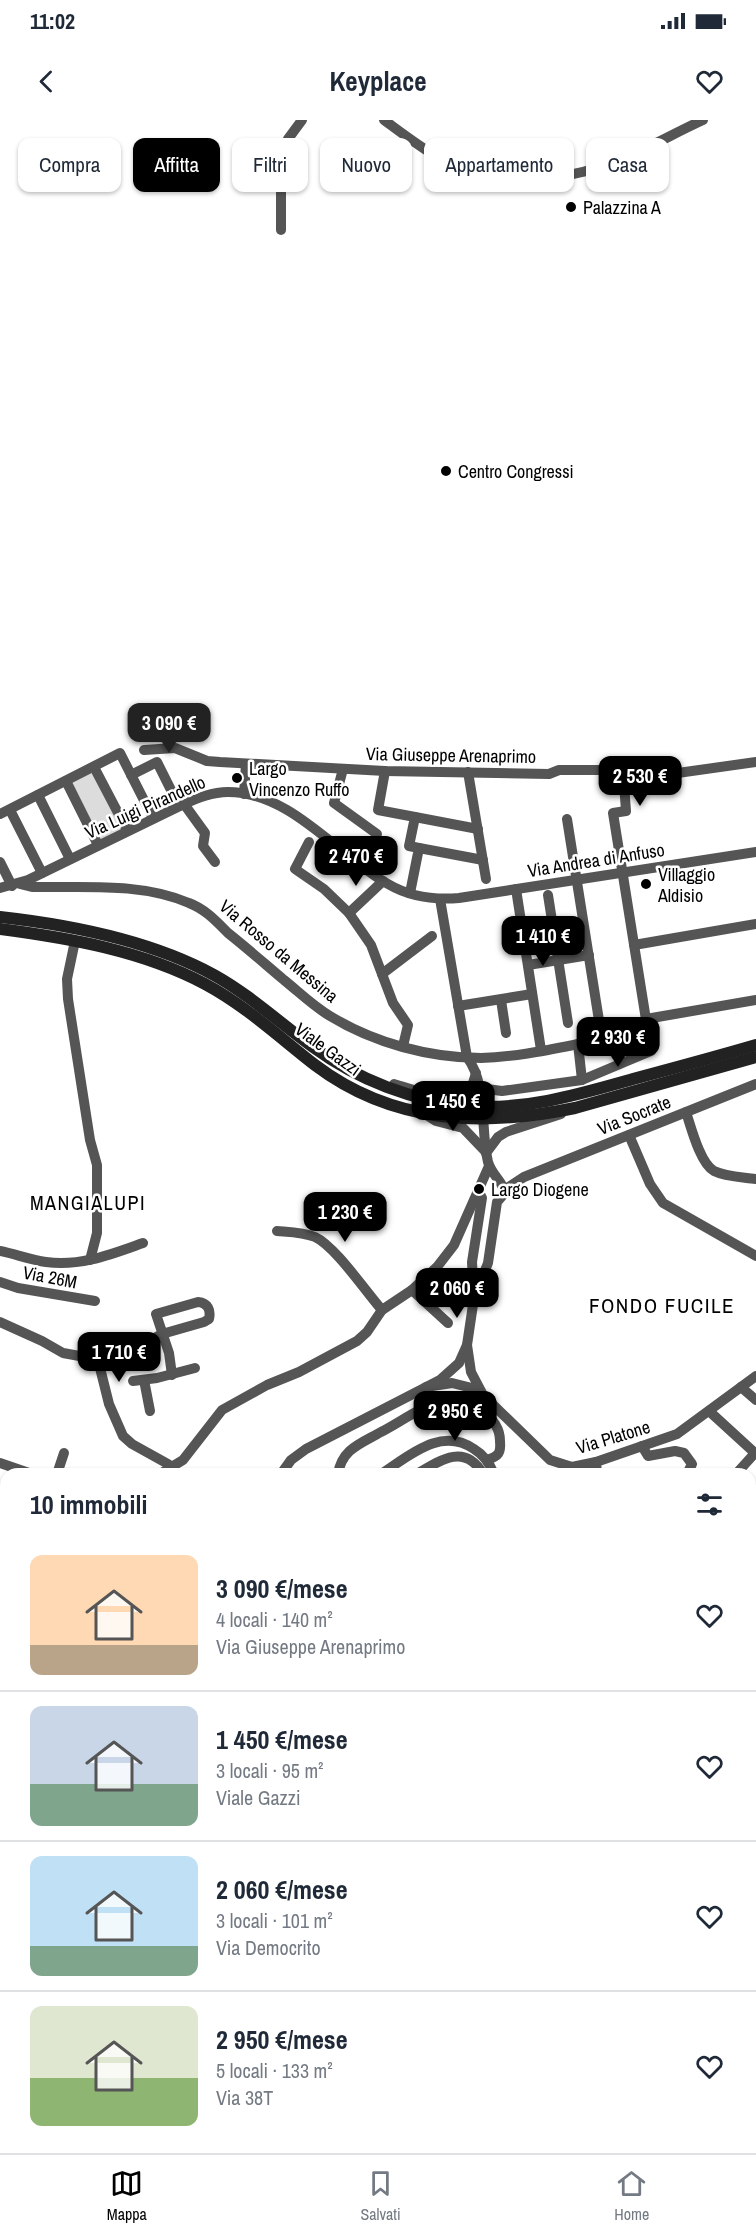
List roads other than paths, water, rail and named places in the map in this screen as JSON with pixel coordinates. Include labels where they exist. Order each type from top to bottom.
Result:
[{"type":"main road","name":"Viale Gazzi","points":[[0,917],[37,922],[112,938],[181,960],[236,989],[311,1046],[350,1071],[392,1089],[482,1113],[574,1096],[756,1045]]},
{"type":"main road","name":"Viale Gazzi","points":[[0,929],[75,941],[140,957],[192,978],[243,1007],[342,1084],[386,1104],[425,1114],[482,1113],[532,1116],[575,1108],[756,1057]]},
{"type":"street","points":[[281,230],[281,158],[288,139],[302,120]]},
{"type":"street","points":[[384,120],[454,166],[486,177],[510,179],[574,173],[603,166],[703,120]]},
{"type":"street","name":"Via Giuseppe Arenaprimo","points":[[144,750],[175,748],[207,761],[385,771],[549,774],[559,770],[623,770],[635,779],[756,762]]},
{"type":"street","points":[[42,873],[5,812],[120,753],[153,818]]},
{"type":"street","points":[[131,775],[158,762],[182,805],[205,833],[203,846],[215,862]]},
{"type":"street","points":[[244,794],[246,764]]},
{"type":"street","points":[[94,767],[127,830]]},
{"type":"street","points":[[343,769],[334,803],[377,834]]},
{"type":"street","points":[[479,1088],[502,1091],[582,1080],[651,1051],[613,813],[626,811],[623,770]]},
{"type":"street","points":[[385,771],[378,810],[478,829]]},
{"type":"street","points":[[468,772],[486,879]]},
{"type":"street","points":[[66,781],[98,845]]},
{"type":"street","name":"Via Luigi Pirandello","points":[[16,885],[127,830],[216,792],[244,794],[277,804],[383,881],[410,893],[440,899]]},
{"type":"street","points":[[38,795],[70,859]]},
{"type":"street","points":[[415,817],[409,846],[483,860]]},
{"type":"street","points":[[528,965],[589,955],[567,819]]},
{"type":"street","points":[[309,842],[295,869],[324,889],[349,914],[371,945],[393,1003],[408,1025],[404,1046]]},
{"type":"street","points":[[410,893],[419,848]]},
{"type":"street","name":"Via Andrea di Anfuso","points":[[440,899],[756,852]]},
{"type":"street","points":[[0,862],[16,885]]},
{"type":"street","points":[[349,914],[383,881]]},
{"type":"street","name":"Via Rosso da Messina","points":[[0,888],[16,885],[123,888],[163,893],[190,903],[206,912],[329,1016],[363,1033],[442,1055],[507,1056],[594,1041],[602,1033],[589,955]]},
{"type":"street","points":[[516,889],[541,1050]]},
{"type":"street","points":[[548,895],[568,1023]]},
{"type":"street","points":[[440,899],[467,1057],[475,1068],[479,1088],[486,1153],[489,1166],[503,1195],[497,1202],[488,1263],[474,1298]]},
{"type":"street","points":[[634,945],[756,924]]},
{"type":"street","points":[[382,974],[432,936]]},
{"type":"street","points":[[75,941],[67,979],[68,999],[90,1140],[97,1165],[97,1233],[90,1260]]},
{"type":"street","points":[[458,1006],[532,994]]},
{"type":"street","points":[[501,1000],[506,1033]]},
{"type":"street","points":[[646,1019],[756,1000]]},
{"type":"street","points":[[578,1044],[582,1080]]},
{"type":"street","points":[[311,1046],[330,1052],[352,1066],[391,1083],[451,1099],[465,1095],[476,1073]]},
{"type":"street","name":"Via Socrate","points":[[479,1194],[492,1179],[499,1184],[524,1177],[756,1084]]},
{"type":"street","points":[[479,1088],[512,1106]]},
{"type":"street","points":[[486,1153],[498,1137],[506,1132],[547,1120],[575,1108]]},
{"type":"street","points":[[686,1112],[708,1166],[722,1174],[756,1179]]},
{"type":"street","points":[[425,1114],[436,1121],[463,1128],[486,1153]]},
{"type":"street","points":[[629,1135],[653,1191],[663,1203],[756,1256]]},
{"type":"street","points":[[177,1468],[222,1410],[357,1341],[367,1332],[382,1310],[412,1290],[454,1245],[479,1194],[489,1166]]},
{"type":"street","points":[[479,1194],[488,1202],[497,1202]]},
{"type":"street","points":[[285,1468],[291,1460],[306,1449],[426,1387],[453,1369],[462,1357],[467,1345],[474,1298],[472,1262],[479,1194]]},
{"type":"street","points":[[277,1231],[306,1234],[321,1240],[382,1310]]},
{"type":"street","points":[[0,1251],[47,1262],[90,1260],[106,1257],[143,1243]]},
{"type":"street","name":"Via 26M","points":[[0,1282],[36,1292],[96,1301]]},
{"type":"street","points":[[412,1290],[448,1323]]},
{"type":"street","points":[[0,1322],[63,1353],[85,1357],[98,1356],[133,1350],[162,1334],[204,1322],[209,1319],[210,1314],[207,1306],[198,1302],[156,1314],[162,1334],[169,1353],[172,1375]]},
{"type":"street","name":"Via Platone","points":[[467,1345],[471,1372],[486,1398]]},
{"type":"street","points":[[98,1356],[109,1404],[127,1440],[170,1468]]},
{"type":"street","points":[[150,1411],[139,1381],[195,1368]]},
{"type":"street","name":"Via Platone","points":[[574,1468],[676,1434],[756,1376]]},
{"type":"street","name":"Via Platone","points":[[426,1387],[441,1383],[459,1384],[472,1388],[486,1398],[543,1454],[563,1468]]},
{"type":"street","points":[[741,1387],[756,1400]]},
{"type":"street","points":[[339,1468],[341,1460],[351,1449],[427,1407],[448,1401],[461,1402],[475,1407],[497,1425],[501,1450],[496,1457],[487,1460]]},
{"type":"street","points":[[709,1411],[755,1453],[741,1468]]},
{"type":"street","points":[[390,1468],[424,1446],[439,1441],[454,1440],[466,1444],[487,1460],[491,1468]]},
{"type":"street","points":[[642,1446],[648,1456],[675,1451],[684,1453],[692,1464],[690,1468]]},
{"type":"street","points":[[59,1468],[64,1453]]},
{"type":"street","points":[[427,1468],[443,1458],[456,1456],[469,1460],[478,1468]]},
{"type":"street","points":[[596,1462],[596,1468]]},
{"type":"street","points":[[0,1463],[15,1468]]},
{"type":"place","name":"Palazzina A","points":[[571,207]]},
{"type":"place","name":"Centro Congressi","points":[[446,471]]},
{"type":"place","name":"Largo Vincenzo Ruffo","points":[[237,778]]},
{"type":"place","name":"Villaggio Aldisio","points":[[646,884]]},
{"type":"place","name":"Largo Diogene","points":[[479,1189]]},
{"type":"district","name":"MANGIALUPI","points":[[88,1202]]},
{"type":"district","name":"FONDO FUCILE","points":[[662,1305]]}]
